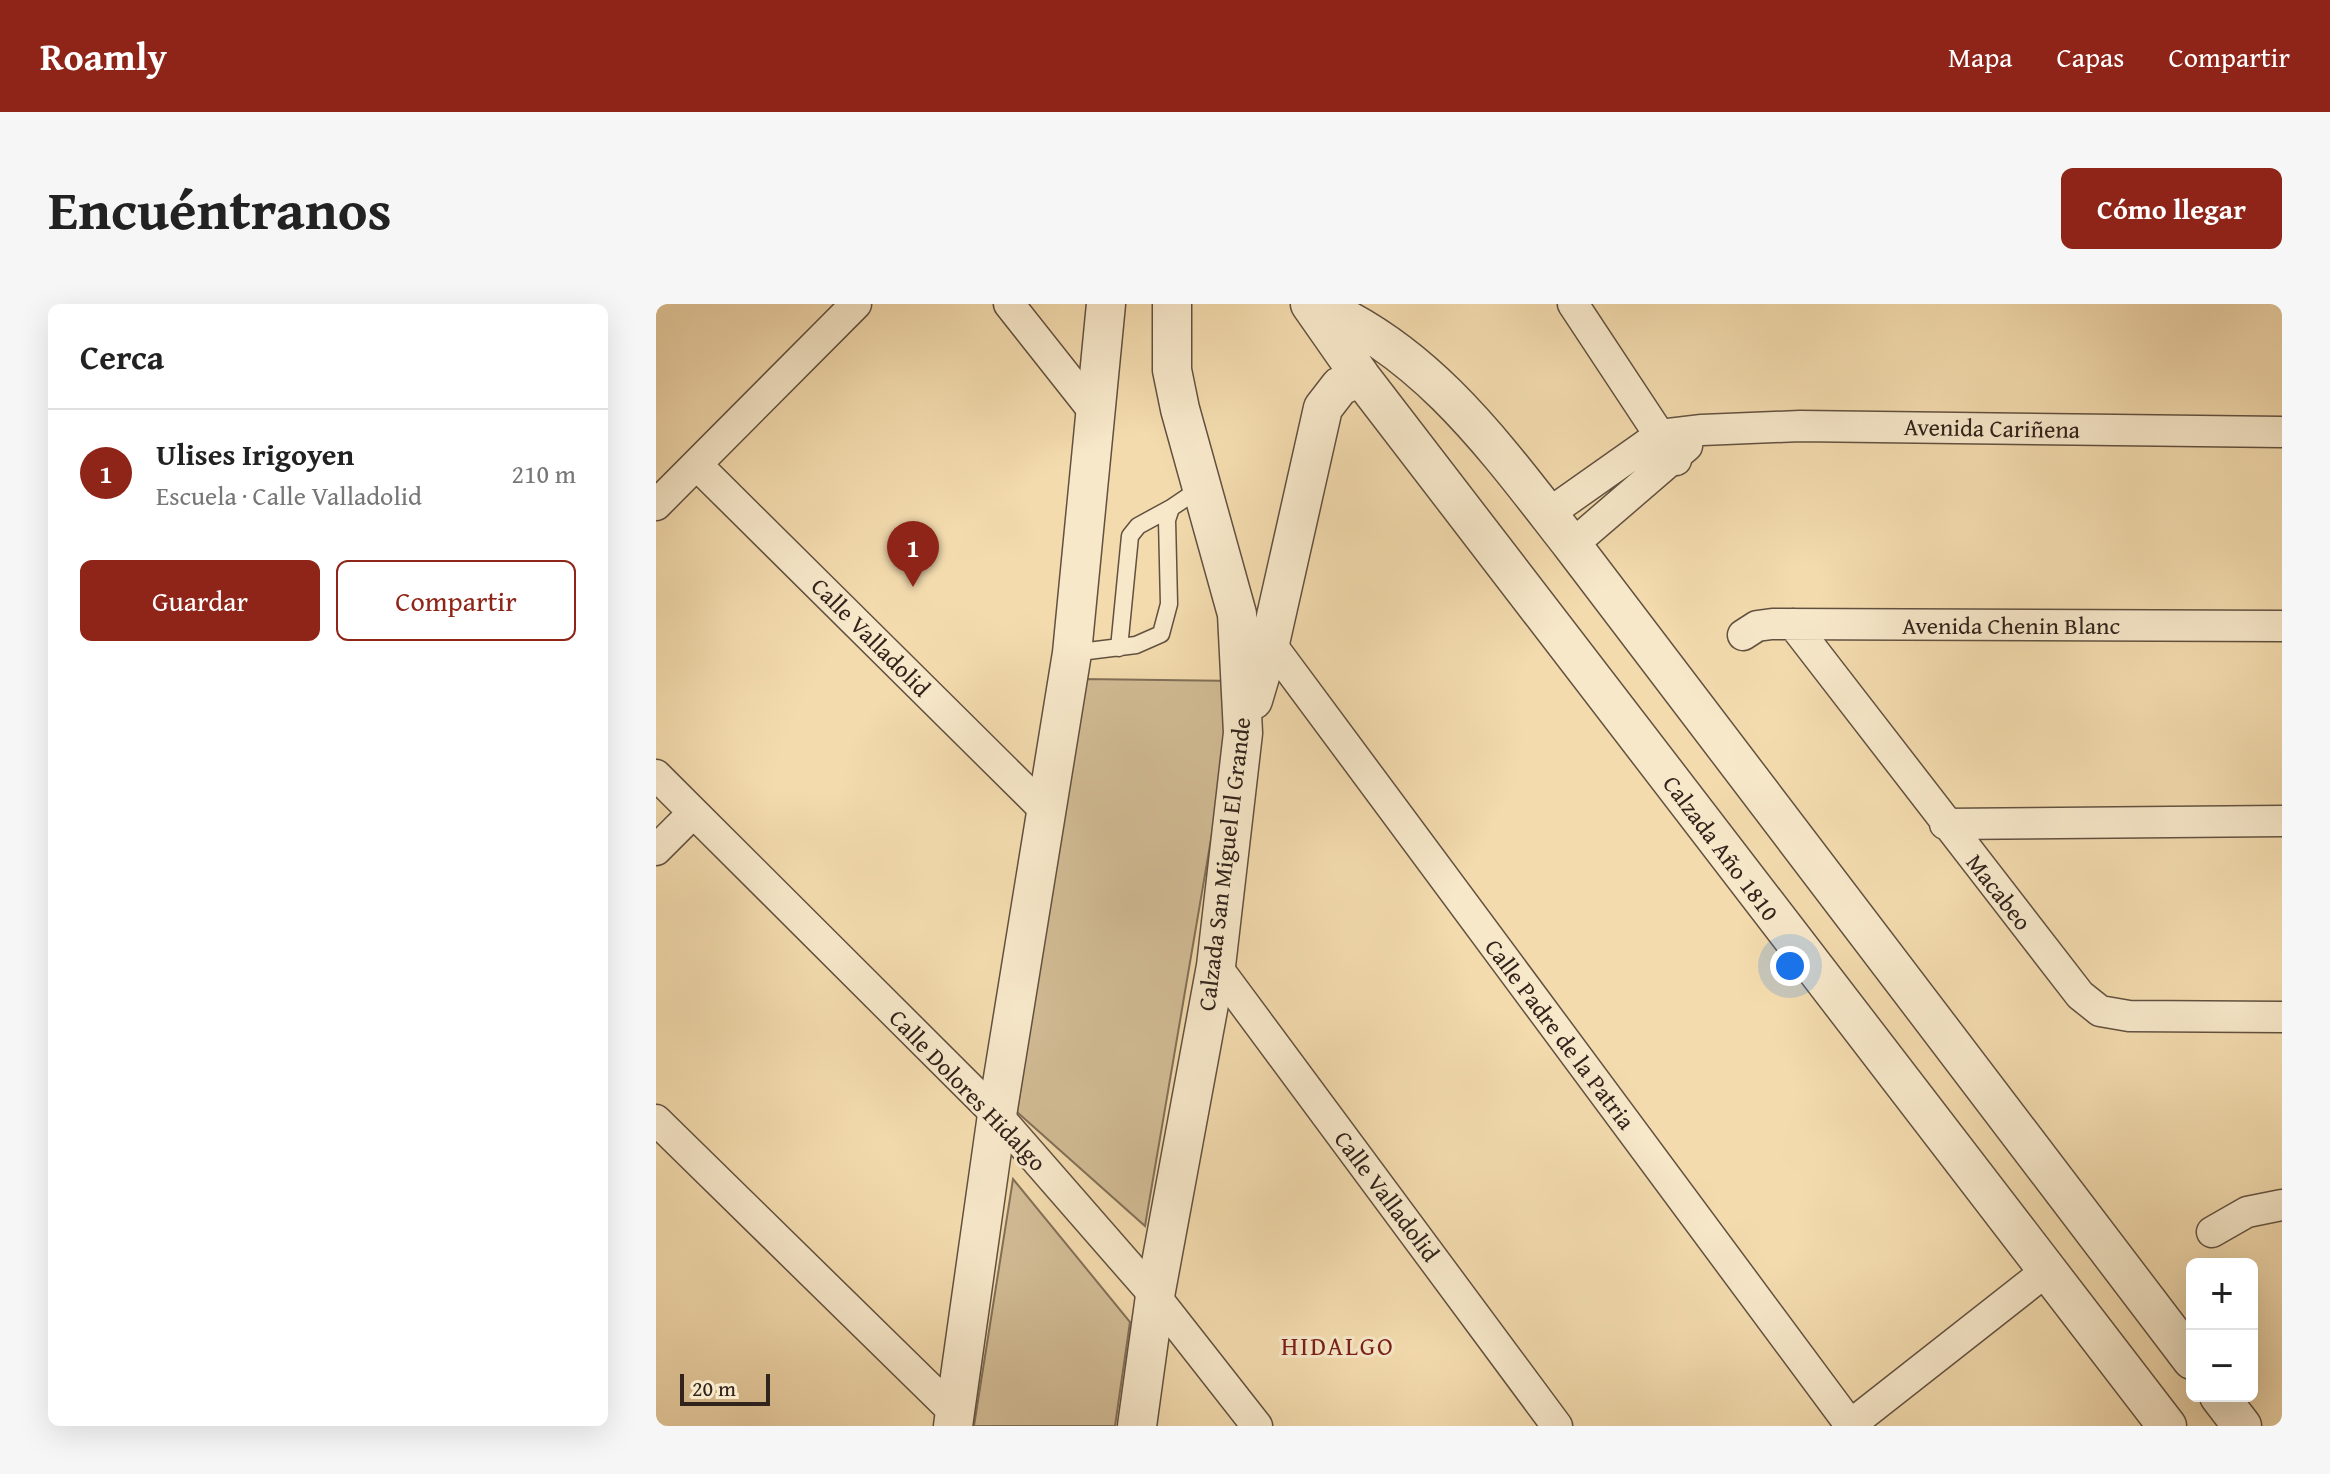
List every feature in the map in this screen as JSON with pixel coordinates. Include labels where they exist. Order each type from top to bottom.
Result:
[{"type":"street","points":[[656,505],[856,304]]},
{"type":"street","points":[[1009,304],[1096,414]]},
{"type":"street","points":[[953,1419],[997,1115],[1072,653],[1106,304]]},
{"type":"street","name":"Calzada San Miguel El Grande","points":[[1137,1426],[1155,1296],[1216,966],[1243,733],[1237,614],[1172,370],[1172,304]]},
{"type":"street","name":"Calzada Año 1810","points":[[1312,304],[1361,377],[2045,1272],[2167,1426]]},
{"type":"street","name":"Calzada Año 1810","points":[[1312,304],[1351,319],[1415,363],[1475,425],[1572,545],[2186,1352]]},
{"type":"street","points":[[1573,304],[1668,447]]},
{"type":"street","points":[[1243,733],[1270,643],[1323,408],[1340,386],[1361,377]]},
{"type":"street","name":"Avenida Cariñena","points":[[1548,514],[1702,430],[1800,426],[2282,432]]},
{"type":"street","name":"Avenida Cariñena","points":[[1572,545],[1668,447]]},
{"type":"street","name":"Calle Valladolid","points":[[697,465],[1045,810]]},
{"type":"street","name":"Avenida Chenin Blanc","points":[[1743,635],[1757,626],[1793,624],[2282,626]]},
{"type":"street","name":"Macabeo","points":[[1793,624],[2080,995],[2100,1011],[2129,1016],[2282,1017]]},
{"type":"street","name":"Calle Padre de la Patria","points":[[1270,643],[1850,1426]]},
{"type":"street","name":"Calle Dolores Hidalgo","points":[[656,775],[997,1115],[1155,1296],[1257,1426]]},
{"type":"street","points":[[656,850],[693,813]]},
{"type":"street","points":[[1945,824],[2282,821]]},
{"type":"street","name":"Calle Valladolid","points":[[1216,966],[1557,1426]]},
{"type":"street","points":[[656,1120],[953,1419]]},
{"type":"street","points":[[2212,1232],[2247,1212],[2282,1205]]},
{"type":"street","points":[[1850,1426],[2045,1272]]},
{"type":"street","points":[[2224,1402],[2242,1426]]},
{"type":"lane","points":[[1119,648],[1130,536],[1138,526],[1203,486]]},
{"type":"lane","points":[[1072,653],[1150,642],[1161,634],[1167,620],[1166,533],[1171,508]]},
{"type":"shaded area","points":[[1083,679],[1238,681],[1145,1226],[1017,1112]]},
{"type":"shaded area","points":[[1013,1179],[1130,1322],[1115,1426],[974,1426]]},
{"type":"place","name":"Ulises Irigoyen","points":[[913,587]]},
{"type":"district","name":"HIDALGO","points":[[1338,1345]]}]
